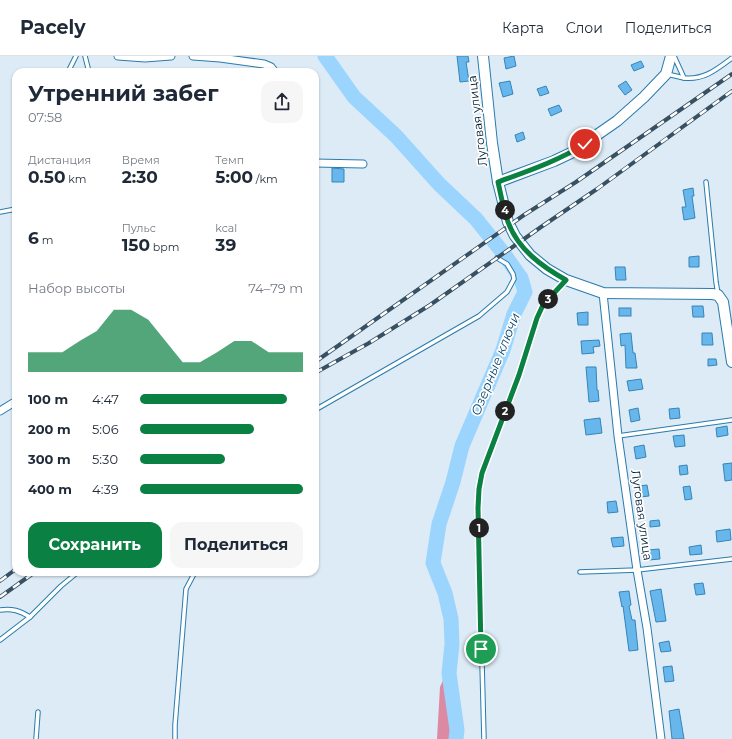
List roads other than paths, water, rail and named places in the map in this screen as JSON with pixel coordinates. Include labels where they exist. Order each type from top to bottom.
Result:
[{"type":"main road","name":"Луговая улица","points":[[483,56],[492,143],[498,182],[508,222],[518,241],[530,255],[547,269],[566,280],[603,293],[718,295]]},
{"type":"main road","points":[[498,182],[571,153],[617,121],[644,97],[666,74],[671,56]]},
{"type":"main road","points":[[718,295],[723,302],[732,362]]},
{"type":"street","points":[[118,56],[145,58],[170,56]]},
{"type":"street","points":[[193,56],[264,64],[272,68]]},
{"type":"street","points":[[319,163],[363,164]]},
{"type":"street","name":"Луговая улица","points":[[603,293],[618,436],[661,739]]},
{"type":"street","points":[[0,410],[12,404]]},
{"type":"lane","points":[[70,68],[76,56]]},
{"type":"lane","points":[[85,56],[88,68]]},
{"type":"lane","points":[[674,56],[684,78]]},
{"type":"lane","points":[[666,74],[693,79],[702,77],[717,69],[732,58]]},
{"type":"lane","points":[[706,182],[718,295]]},
{"type":"lane","points":[[0,212],[12,210]]},
{"type":"lane","points":[[319,408],[479,316],[507,292],[512,284],[513,274],[507,264],[497,258]]},
{"type":"lane","points":[[484,739],[478,515],[479,489],[488,455],[519,375],[537,318],[543,305],[566,280]]},
{"type":"lane","points":[[618,436],[732,420]]},
{"type":"lane","points":[[580,572],[637,570],[732,559]]},
{"type":"lane","points":[[0,640],[30,617],[73,576]]},
{"type":"lane","points":[[175,739],[186,589],[193,576]]},
{"type":"lane","points":[[0,610],[14,609],[30,617]]},
{"type":"lane","points":[[36,739],[38,712]]},
{"type":"waterway","name":"Озерные ключи","points":[[325,56],[354,97],[396,136],[439,184],[476,219],[521,278],[525,292],[514,314],[503,350],[462,446],[453,482],[439,524],[433,563],[445,593],[451,619],[452,644],[449,673],[457,730],[456,739]]},
{"type":"railway","points":[[319,359],[524,215],[576,182],[732,74]]},
{"type":"railway","points":[[319,371],[369,343],[430,305],[597,189],[732,91]]},
{"type":"railway","points":[[0,581],[12,572]]},
{"type":"railway","points":[[0,597],[29,576]]}]
